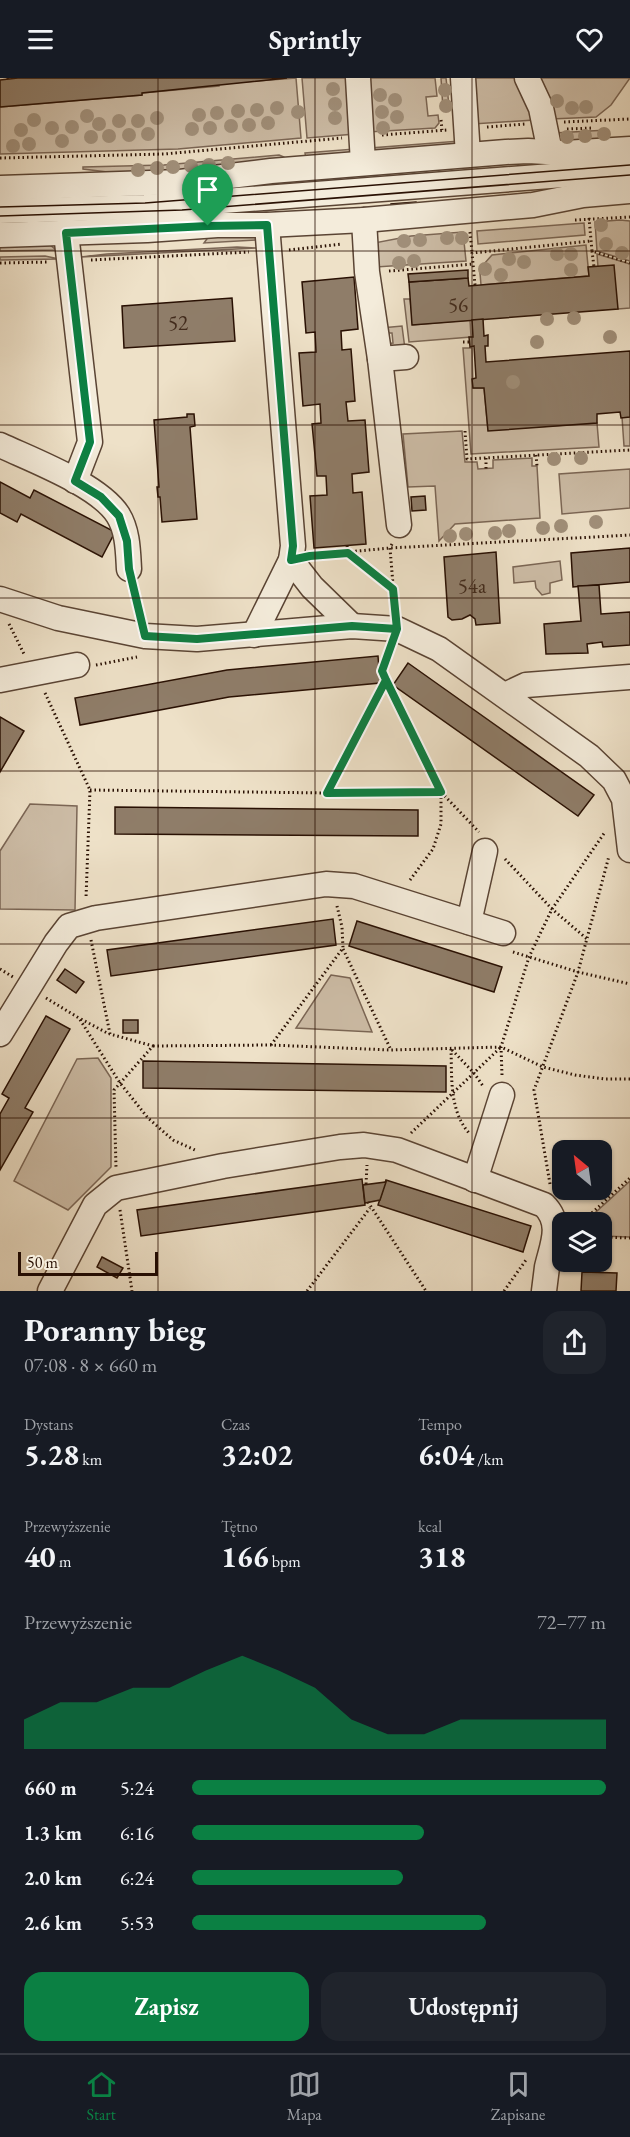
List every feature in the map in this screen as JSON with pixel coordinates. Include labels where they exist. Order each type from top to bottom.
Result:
[{"type":"street","points":[[358,78],[363,163]]},
{"type":"street","points":[[463,78],[468,155]]},
{"type":"street","points":[[527,78],[541,108],[550,153]]},
{"type":"street","points":[[0,188],[207,180],[261,172],[468,155],[528,151],[583,153],[630,149]]},
{"type":"street","points":[[1,229],[136,208],[623,169]]},
{"type":"street","points":[[207,180],[227,187],[234,201],[230,215],[208,226]]},
{"type":"street","points":[[1,229],[66,233],[364,220],[533,205],[583,195],[630,191]]},
{"type":"street","points":[[364,220],[368,272],[381,359],[399,525]]},
{"type":"street","points":[[254,635],[291,560],[293,546],[267,225]]},
{"type":"street","points":[[66,233],[90,442],[75,481]]},
{"type":"street","points":[[381,359],[406,357]]},
{"type":"street","points":[[0,445],[75,481],[101,497],[119,516],[127,541],[129,569]]},
{"type":"street","points":[[291,560],[312,587],[352,626]]},
{"type":"street","points":[[0,599],[58,618],[145,636],[197,639],[352,626],[397,629],[439,649],[505,694],[589,756],[614,780],[624,799],[626,818],[620,851]]},
{"type":"street","points":[[0,680],[77,665]]},
{"type":"street","points":[[505,694],[526,685],[630,677]]},
{"type":"street","points":[[469,922],[490,848]]},
{"type":"street","points":[[0,1034],[56,943],[69,926],[96,918],[326,884],[354,886],[469,922],[505,941]]},
{"type":"street","points":[[475,1180],[500,1102]]},
{"type":"street","points":[[50,1291],[95,1206],[116,1188],[223,1166],[364,1145],[397,1150],[544,1205],[552,1213],[556,1227],[544,1291]]},
{"type":"path","points":[[441,120],[442,131]]},
{"type":"path","points":[[379,136],[453,130]]},
{"type":"path","points":[[0,158],[164,154],[345,138]]},
{"type":"path","points":[[589,219],[594,267]]},
{"type":"path","points":[[471,234],[475,285]]},
{"type":"path","points":[[472,253],[591,241]]},
{"type":"path","points":[[286,250],[345,244]]},
{"type":"path","points":[[592,251],[630,263]]},
{"type":"path","points":[[88,261],[249,252]]},
{"type":"path","points":[[0,263],[60,262]]},
{"type":"path","points":[[368,272],[474,264]]},
{"type":"path","points":[[463,342],[469,342]]},
{"type":"path","points":[[465,431],[467,459],[630,450]]},
{"type":"path","points":[[536,455],[537,466]]},
{"type":"path","points":[[486,458],[486,469]]},
{"type":"path","points":[[291,560],[390,548],[630,535]]},
{"type":"path","points":[[347,546],[348,553],[393,589]]},
{"type":"path","points":[[390,548],[397,629],[382,671],[441,792],[490,848],[552,909],[587,939]]},
{"type":"path","points":[[129,569],[145,636]]},
{"type":"path","points":[[327,793],[386,680]]},
{"type":"path","points":[[90,790],[441,792]]},
{"type":"path","points":[[415,875],[433,849],[441,824],[441,792]]},
{"type":"path","points":[[500,1102],[501,1047],[529,957],[552,909],[609,826],[626,818]]},
{"type":"path","points":[[552,1189],[534,1090],[620,851]]},
{"type":"path","points":[[336,902],[342,927],[343,948],[391,1050]]},
{"type":"path","points":[[505,941],[529,957],[578,972],[630,984]]},
{"type":"path","points":[[271,1045],[343,948]]},
{"type":"path","points":[[0,969],[110,1035]]},
{"type":"path","points":[[80,1018],[120,1083],[148,1118],[173,1140],[211,1157],[223,1166]]},
{"type":"path","points":[[153,1046],[271,1045],[391,1050],[501,1047],[543,1067],[575,1075],[605,1080],[630,1079]]},
{"type":"path","points":[[397,1150],[414,1129],[501,1047]]},
{"type":"path","points":[[451,1049],[500,1102]]},
{"type":"path","points":[[451,1049],[452,1094],[464,1128],[484,1151]]},
{"type":"path","points":[[366,1184],[367,1165]]},
{"type":"path","points":[[593,1212],[630,1178]]},
{"type":"path","points":[[116,1188],[133,1291]]},
{"type":"path","points":[[368,1202],[426,1291]]},
{"type":"path","points":[[307,1291],[370,1208]]},
{"type":"path","points":[[612,1238],[630,1238]]},
{"type":"path","points":[[504,1291],[529,1256]]},
{"type":"shaded area","points":[[296,78],[301,138],[178,149],[0,154],[0,107],[142,95],[142,93],[219,86],[219,84]]},
{"type":"shaded area","points":[[302,78],[351,78],[355,134],[307,138]]},
{"type":"shaded area","points":[[363,78],[435,78],[437,96],[426,97],[428,116],[438,115],[439,123],[435,128],[368,132]]},
{"type":"shaded area","points":[[441,78],[446,78],[449,106],[447,109],[443,109]]},
{"type":"shaded area","points":[[470,78],[517,78],[534,120],[473,124]]},
{"type":"shaded area","points":[[537,78],[630,78],[611,105],[596,117],[551,119]]},
{"type":"shaded area","points":[[607,130],[607,137],[602,144],[559,141],[555,133]]},
{"type":"shaded area","points":[[459,141],[456,146],[375,153],[371,148]]},
{"type":"shaded area","points":[[354,149],[351,154],[306,160],[305,153]]},
{"type":"shaded area","points":[[279,155],[284,157],[285,162],[227,169],[124,174],[83,169],[83,167],[164,165]]},
{"type":"shaded area","points":[[630,221],[630,261],[597,251],[595,222]]},
{"type":"shaded area","points":[[584,223],[585,235],[478,244],[477,231]]},
{"type":"shaded area","points":[[463,232],[466,261],[376,267],[374,243],[411,236]]},
{"type":"shaded area","points":[[255,234],[258,240],[204,243],[209,236]]},
{"type":"shaded area","points":[[0,244],[49,244],[56,250],[0,251]]},
{"type":"shaded area","points":[[586,245],[589,276],[481,285],[480,273],[485,271],[484,264],[492,255]]},
{"type":"shaded area","points":[[237,247],[258,248],[81,257],[107,254]]},
{"type":"shaded area","points":[[597,254],[630,264],[630,308],[618,309],[598,267]]},
{"type":"shaded area","points":[[45,256],[59,259],[0,260],[0,257]]},
{"type":"shaded area","points":[[404,299],[410,299],[413,325],[470,320],[471,337],[409,342]]},
{"type":"shaded area","points":[[402,326],[405,349],[381,344],[393,343],[392,333],[379,333],[381,328]]},
{"type":"shaded area","points":[[463,348],[472,348],[473,388],[484,388],[488,430],[597,423],[599,447],[471,454]]},
{"type":"shaded area","points":[[622,417],[630,417],[630,446],[624,446]]},
{"type":"shaded area","points":[[462,431],[465,462],[477,462],[478,469],[493,468],[493,460],[532,458],[532,466],[537,466],[540,518],[455,524],[439,541],[435,486],[408,487],[403,434]]},
{"type":"shaded area","points":[[630,469],[630,508],[562,514],[559,474]]},
{"type":"shaded area","points":[[560,561],[562,580],[550,583],[550,593],[542,595],[536,588],[535,581],[514,583],[513,567]]},
{"type":"shaded area","points":[[30,804],[77,806],[75,910],[0,909],[0,851]]},
{"type":"shaded area","points":[[331,975],[350,978],[372,1032],[296,1028]]},
{"type":"shaded area","points":[[98,1058],[111,1078],[111,1167],[68,1210],[14,1181],[77,1059]]},
{"type":"shaded area","points":[[630,1181],[630,1237],[612,1236],[612,1212],[596,1212],[612,1200]]},
{"type":"building","points":[[18,78],[287,78],[142,93],[142,95],[0,107],[0,80]]},
{"type":"building","points":[[416,202],[417,206],[391,208],[391,204]]},
{"type":"building","points":[[614,265],[618,309],[412,325],[409,282],[468,278],[469,286],[589,276],[588,267]]},
{"type":"building","points":[[468,270],[468,278],[409,282],[408,274]]},
{"type":"building","points":[[354,277],[358,329],[341,331],[342,350],[351,349],[355,401],[346,402],[348,421],[365,420],[369,472],[352,474],[353,493],[362,492],[366,544],[314,548],[310,496],[327,495],[326,476],[317,476],[312,424],[321,423],[320,404],[303,406],[299,353],[316,352],[315,332],[306,333],[302,282]]},
{"type":"building","points":[[232,298],[235,341],[124,348],[122,306]]},
{"type":"building","points":[[483,319],[484,336],[488,335],[488,346],[485,346],[486,362],[630,351],[630,417],[621,418],[620,412],[597,414],[597,423],[488,431],[484,388],[473,388],[472,379],[476,378],[474,346],[470,347],[469,337],[473,337],[472,320]]},
{"type":"building","points":[[187,414],[194,414],[195,426],[190,427],[197,519],[162,522],[157,487],[159,487],[154,420],[187,417]]},
{"type":"building","points":[[0,482],[30,498],[34,490],[115,532],[102,557],[21,514],[17,522],[0,513]]},
{"type":"building","points":[[425,496],[426,510],[412,511],[411,497]]},
{"type":"building","points":[[630,548],[630,582],[573,587],[571,553]]},
{"type":"building","points":[[496,552],[500,623],[476,625],[475,619],[470,615],[452,620],[448,617],[444,557]]},
{"type":"building","points":[[599,585],[601,614],[630,612],[630,645],[603,647],[602,642],[587,644],[588,653],[546,654],[544,624],[581,621],[578,586]]},
{"type":"building","points":[[378,656],[380,683],[229,697],[80,725],[75,698],[227,670]]},
{"type":"building","points":[[408,663],[594,795],[578,816],[393,685]]},
{"type":"building","points":[[0,717],[24,731],[0,772]]},
{"type":"building","points":[[115,807],[418,810],[418,836],[115,834]]},
{"type":"building","points":[[333,919],[336,945],[111,976],[107,950]]},
{"type":"building","points":[[357,921],[502,967],[494,992],[349,946]]},
{"type":"building","points":[[65,969],[84,982],[76,993],[57,980]]},
{"type":"building","points":[[46,1016],[70,1029],[25,1108],[33,1112],[0,1170],[0,1114],[9,1098],[2,1094]]},
{"type":"building","points":[[123,1020],[138,1020],[138,1033],[123,1033]]},
{"type":"building","points":[[143,1061],[446,1066],[446,1092],[143,1088]]},
{"type":"building","points":[[362,1179],[365,1205],[141,1236],[137,1210]]},
{"type":"building","points":[[386,1180],[531,1226],[523,1252],[378,1205]]},
{"type":"building","points":[[386,1182],[380,1200],[365,1203],[363,1185]]},
{"type":"building","points":[[102,1257],[123,1268],[117,1278],[97,1267]]},
{"type":"building","points":[[582,1272],[617,1273],[616,1291],[581,1291]]},
{"type":"tram line","points":[[0,207],[145,203],[630,165]]},
{"type":"tram line","points":[[0,216],[182,210],[630,175]]},
{"type":"route","points":[[208,226],[66,233],[90,442],[75,481],[101,497],[119,516],[127,541],[129,569],[145,636],[197,639],[352,626],[397,629],[382,671],[441,792],[327,793],[386,680],[382,671],[397,629],[393,589],[348,553],[291,560],[293,546],[267,225],[208,226]]}]
